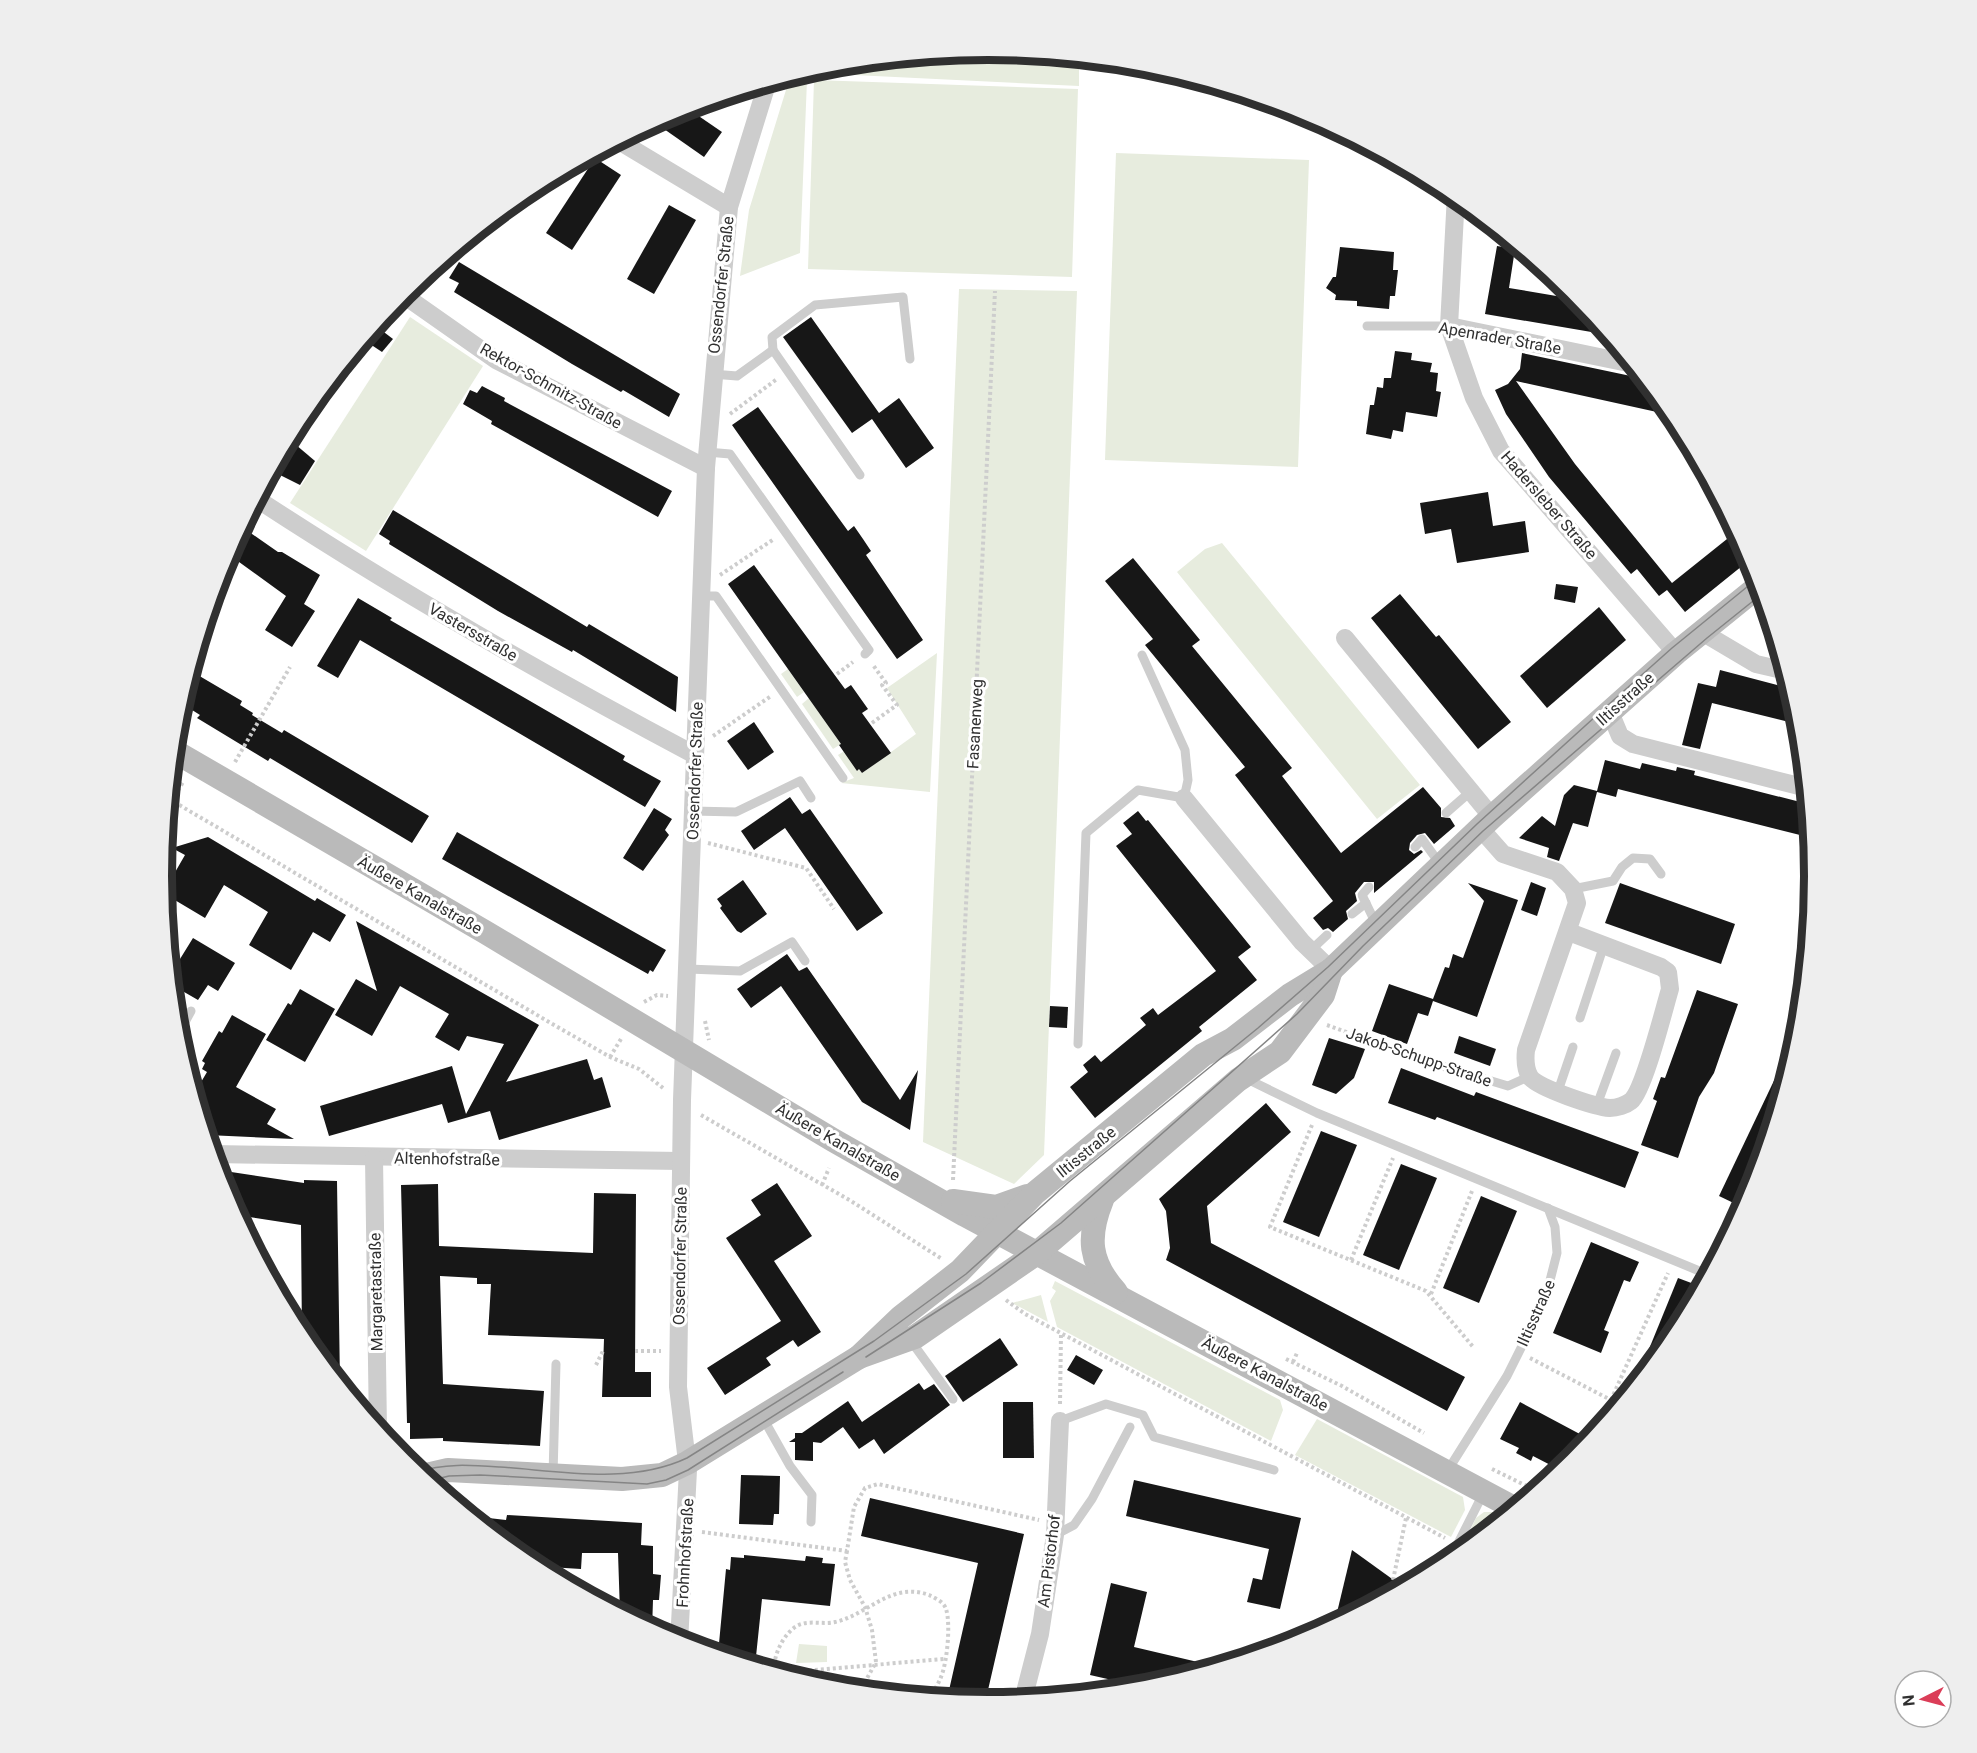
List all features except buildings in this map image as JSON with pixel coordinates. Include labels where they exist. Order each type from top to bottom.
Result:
[{"type":"street","name":"Ossendorfer Straße","points":[[687,1463],[678,1387],[682,1100],[706,460],[712,374],[729,207],[765,92]]},
{"type":"street","points":[[625,145],[729,207]]},
{"type":"street","name":"Hadersleber Straße","points":[[1455,207],[1449,326],[1474,398],[1501,451],[1676,653]]},
{"type":"street","name":"Rektor-Schmitz-Straße","points":[[410,300],[496,360],[706,460]]},
{"type":"street","name":"Apenrader Straße","points":[[1449,326],[1622,362]]},
{"type":"street","name":"Vastersstraße","points":[[263,503],[354,562],[569,688],[696,748]]},
{"type":"street","name":"Iltisstraße","points":[[859,1357],[901,1317],[960,1271],[1035,1193],[1203,1055],[1233,1039],[1290,994],[1331,970],[1486,823],[1676,653],[1753,591]]},
{"type":"street","points":[[1702,632],[1756,664],[1778,669]]},
{"type":"street","points":[[1345,638],[1470,792],[1503,854],[1557,872],[1572,889],[1577,903],[1569,932],[1526,1050],[1526,1068],[1539,1085],[1597,1105],[1611,1108],[1622,1106],[1637,1095],[1670,989],[1668,972],[1662,967],[1569,932]]},
{"type":"street","points":[[1610,712],[1620,736],[1633,744],[1800,786]]},
{"type":"street","name":"Äußere Kanalstraße","points":[[182,755],[943,1186],[997,1232],[1122,1298],[1453,1462],[1484,1492],[1509,1505]]},
{"type":"street","points":[[1184,798],[1311,950],[1331,970]]},
{"type":"street","name":"Iltisstraße","points":[[687,1463],[859,1357],[910,1339],[1037,1253],[1103,1199],[1243,1077],[1280,1052],[1308,1018],[1323,995],[1331,970]]},
{"type":"street","name":"Altenhofstraße","points":[[221,1154],[681,1161]]},
{"type":"street","name":"Margaretastraße","points":[[374,1158],[378,1418]]},
{"type":"street","points":[[943,1186],[970,1205],[996,1207],[1035,1193]]},
{"type":"street","points":[[1103,1199],[1092,1228],[1095,1260],[1108,1283],[1122,1298]]},
{"type":"street","name":"Am Pistorhof","points":[[1025,1692],[1040,1634],[1055,1529],[1060,1420]]},
{"type":"street","points":[[432,1474],[480,1471],[622,1479],[662,1475],[687,1463]]},
{"type":"street","name":"Frohnhofstraße","points":[[680,1632],[686,1530],[687,1463]]},
{"type":"lane","points":[[860,475],[787,372],[773,350],[772,338],[815,305],[903,297],[910,359]]},
{"type":"lane","name":"Apenrader Straße","points":[[1367,326],[1449,326]]},
{"type":"lane","points":[[712,374],[736,376],[773,350]]},
{"type":"lane","points":[[706,460],[730,454],[869,650],[865,654]]},
{"type":"lane","points":[[701,596],[716,596],[843,778]]},
{"type":"lane","points":[[1078,1044],[1086,833],[1138,790],[1184,798],[1188,780],[1185,750],[1142,655]]},
{"type":"lane","points":[[693,811],[736,812],[800,781],[811,798]]},
{"type":"lane","points":[[1446,813],[1470,792]]},
{"type":"lane","points":[[1415,847],[1425,836],[1441,866]]},
{"type":"lane","points":[[1572,889],[1613,881],[1622,867],[1633,858],[1650,859],[1661,874]]},
{"type":"lane","points":[[1369,887],[1362,895],[1378,927]]},
{"type":"lane","points":[[1352,914],[1366,903]]},
{"type":"lane","points":[[1311,950],[1327,935]]},
{"type":"lane","points":[[688,969],[740,971],[792,942],[805,961]]},
{"type":"lane","points":[[1580,1018],[1604,945]]},
{"type":"lane","points":[[185,1021],[191,1011]]},
{"type":"lane","points":[[1558,1092],[1573,1047]]},
{"type":"lane","points":[[1597,1105],[1616,1053]]},
{"type":"lane","name":"Jakob-Schupp-Straße","points":[[1445,1067],[1508,1086],[1530,1076]]},
{"type":"lane","points":[[1243,1077],[1317,1113],[1703,1273]]},
{"type":"lane","name":"Iltisstraße","points":[[1453,1462],[1507,1376],[1545,1300],[1553,1276],[1557,1240],[1548,1208]]},
{"type":"lane","points":[[910,1339],[953,1399]]},
{"type":"lane","points":[[554,1475],[556,1364]]},
{"type":"lane","points":[[1060,1420],[1106,1404],[1143,1415],[1154,1437],[1274,1470]]},
{"type":"lane","points":[[762,1416],[790,1466],[812,1495],[810,1522]]},
{"type":"lane","points":[[1055,1529],[1074,1525],[1092,1498],[1130,1427]]},
{"type":"lane","points":[[1457,1545],[1484,1492]]},
{"type":"path","name":"Fasanenweg","points":[[943,1186],[954,1158],[995,291]]},
{"type":"path","points":[[709,417],[724,418],[787,372]]},
{"type":"path","points":[[702,576],[718,576],[784,532]]},
{"type":"path","points":[[837,674],[865,654],[886,683],[882,685],[897,705],[872,723]]},
{"type":"path","points":[[234,764],[290,667]]},
{"type":"path","points":[[696,748],[781,689]]},
{"type":"path","points":[[226,759],[244,770]]},
{"type":"path","points":[[176,803],[549,1022],[610,1057],[639,1069],[701,1114],[822,1185],[960,1271]]},
{"type":"path","points":[[692,842],[709,843],[806,868],[834,909]]},
{"type":"path","points":[[633,997],[651,1008]]},
{"type":"path","name":"Jakob-Schupp-Straße","points":[[1308,1018],[1445,1067]]},
{"type":"path","points":[[685,1040],[710,1044]]},
{"type":"path","points":[[1317,1113],[1270,1227],[1431,1294],[1474,1348]]},
{"type":"path","points":[[1351,1260],[1398,1146]]},
{"type":"path","points":[[822,1185],[829,1168]]},
{"type":"path","points":[[1431,1294],[1477,1179]]},
{"type":"path","points":[[1519,1352],[1611,1400],[1672,1261]]},
{"type":"path","points":[[987,1287],[1025,1314],[1449,1541],[1459,1540]]},
{"type":"path","points":[[1060,1420],[1061,1333]]},
{"type":"path","points":[[596,1365],[603,1351]]},
{"type":"path","points":[[635,1351],[678,1351]]},
{"type":"path","points":[[1293,1362],[1297,1353]]},
{"type":"path","points":[[1282,1357],[1342,1386],[1453,1462],[1529,1488]]},
{"type":"path","points":[[864,1683],[874,1664],[872,1630],[865,1607],[850,1580],[845,1562],[854,1507],[865,1488],[878,1484],[1055,1529]]},
{"type":"path","points":[[1393,1580],[1406,1518]]},
{"type":"path","points":[[686,1530],[847,1551]]},
{"type":"path","points":[[775,1664],[784,1637],[797,1626],[808,1622],[834,1623],[887,1596],[905,1592],[921,1592],[936,1598],[946,1607],[949,1632],[941,1677],[935,1685],[934,1691]]},
{"type":"path","points":[[802,1671],[944,1659]]},
{"type":"shaded area","points":[[988,60],[1042,62],[1079,65],[1079,86],[839,74],[935,62]]},
{"type":"shaded area","points":[[814,80],[1078,89],[1072,277],[808,269]]},
{"type":"shaded area","points":[[807,81],[800,253],[740,276],[749,210],[787,86]]},
{"type":"shaded area","points":[[1116,153],[1309,160],[1298,467],[1105,460]]},
{"type":"shaded area","points":[[959,289],[1077,291],[1044,1155],[1014,1184],[923,1142]]},
{"type":"shaded area","points":[[410,317],[483,366],[366,551],[290,503]]},
{"type":"shaded area","points":[[1222,543],[1420,785],[1377,819],[1177,572],[1205,549]]},
{"type":"shaded area","points":[[937,653],[930,792],[841,783],[854,778],[838,755],[846,750],[862,773],[916,734],[887,688]]},
{"type":"shaded area","points":[[788,669],[804,692],[797,697],[781,674]]},
{"type":"shaded area","points":[[809,698],[841,744],[833,749],[802,704]]},
{"type":"shaded area","points":[[1055,1281],[1280,1400],[1283,1410],[1271,1441],[1057,1327],[1050,1301],[1056,1291],[1052,1288]]},
{"type":"shaded area","points":[[1041,1295],[1048,1322],[1012,1303]]},
{"type":"shaded area","points":[[1317,1419],[1463,1497],[1465,1510],[1451,1537],[1295,1455]]},
{"type":"shaded area","points":[[1484,1512],[1498,1514],[1469,1536],[1476,1518]]},
{"type":"shaded area","points":[[799,1644],[827,1646],[827,1662],[796,1663]]},
{"type":"tram line","points":[[428,1469],[468,1465],[571,1473],[619,1474],[665,1466],[687,1458],[874,1341],[966,1274],[1070,1181],[1258,1028],[1328,967],[1477,824],[1607,706],[1672,648],[1751,584]]},
{"type":"tram line","points":[[866,1357],[981,1283],[1061,1223],[1297,1014],[1363,946],[1483,831],[1756,599]]},
{"type":"tram line","points":[[438,1479],[480,1475],[647,1484],[666,1480],[688,1470],[843,1372]]}]
